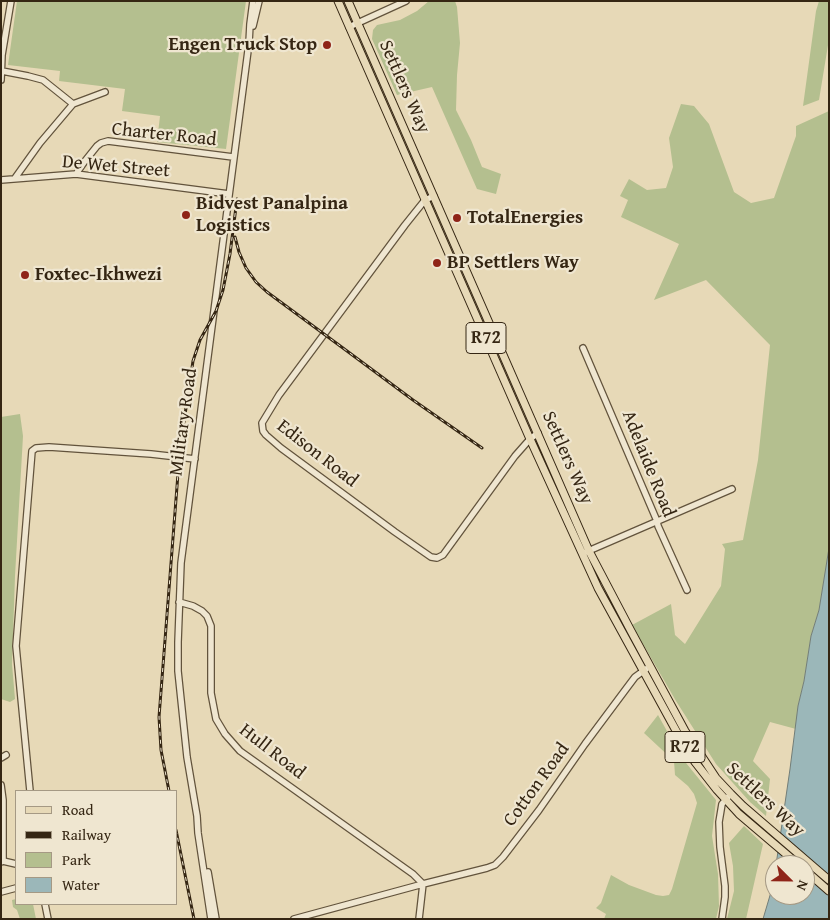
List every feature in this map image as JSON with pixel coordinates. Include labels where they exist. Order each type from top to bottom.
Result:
[{"type":"main road","name":"Settlers Way","points":[[338,1],[530,439],[586,552],[604,581],[694,746],[739,814],[787,855]]},
{"type":"main road","name":"Settlers Way","points":[[348,1],[538,433],[586,552],[598,588],[643,671],[690,754],[710,782],[743,806],[829,880]]},
{"type":"main road","points":[[815,879],[829,891]]},
{"type":"street","points":[[1,80],[4,30],[10,1]]},
{"type":"street","name":"Military Road","points":[[211,919],[187,757],[178,671],[179,602],[181,564],[253,1]]},
{"type":"street","name":"Military Road","points":[[250,33],[258,1]]},
{"type":"street","points":[[349,26],[406,1]]},
{"type":"street","points":[[2,71],[43,80],[73,104]]},
{"type":"street","points":[[15,178],[40,143],[73,104],[104,92]]},
{"type":"street","name":"Charter Road","points":[[76,174],[97,146],[108,141],[233,157]]},
{"type":"street","name":"De Wet Street","points":[[1,180],[76,174],[228,194]]},
{"type":"street","name":"Edison Road","points":[[434,196],[425,200],[280,394],[262,423],[263,431],[282,448],[395,532],[431,557],[437,558],[443,555],[515,456],[538,433]]},
{"type":"street","name":"Adelaide Road","points":[[583,348],[660,531],[687,590]]},
{"type":"street","points":[[30,790],[16,646],[33,449],[55,447],[195,459]]},
{"type":"street","points":[[586,552],[732,489]]},
{"type":"street","name":"Hull Road","points":[[179,602],[202,610],[211,626],[211,693],[216,719],[225,734],[240,751],[413,874],[423,884]]},
{"type":"street","name":"Cotton Road","points":[[294,919],[495,865],[539,810],[635,677],[650,667]]},
{"type":"street","points":[[1,786],[3,800],[2,862],[15,864]]},
{"type":"street","points":[[722,919],[725,886],[718,830],[721,809],[728,796]]},
{"type":"street","name":"Military Road","points":[[197,816],[200,822],[216,919]]},
{"type":"street","points":[[419,919],[423,884]]},
{"type":"street","points":[[1,892],[15,888]]},
{"type":"street","points":[[45,905],[48,919]]},
{"type":"green space","points":[[17,1],[246,1],[226,149],[157,142],[160,116],[122,111],[125,89],[59,81],[60,71],[8,65]]},
{"type":"green space","points":[[429,1],[455,1],[460,43],[456,110],[482,167],[501,174],[496,194],[477,189],[432,87],[397,95],[372,39],[373,30],[377,25],[400,20],[417,11]]},
{"type":"green space","points":[[819,1],[829,1],[829,39],[819,100],[803,106],[816,11]]},
{"type":"green space","points":[[681,104],[694,106],[709,124],[734,192],[751,203],[774,198],[796,136],[796,126],[829,111],[829,548],[819,610],[811,636],[798,706],[796,729],[770,722],[753,761],[770,779],[766,816],[750,802],[716,764],[676,701],[632,625],[671,604],[675,635],[685,644],[721,586],[725,549],[722,544],[743,540],[758,460],[770,345],[706,280],[654,300],[679,244],[621,217],[628,200],[620,196],[629,179],[647,190],[666,188],[673,167],[669,138]]},
{"type":"green space","points":[[20,414],[23,436],[12,664],[15,699],[10,702],[1,699],[1,417]]},
{"type":"green space","points":[[658,715],[682,758],[716,800],[712,836],[718,874],[719,906],[716,919],[604,919],[606,914],[596,908],[601,903],[611,875],[629,885],[656,895],[669,895],[672,889],[697,803],[694,794],[688,786],[675,775],[674,761],[644,733]]},
{"type":"green space","points":[[744,826],[763,844],[746,919],[727,919],[734,891],[733,866],[729,843]]},
{"type":"green space","points":[[15,899],[15,905],[33,905],[36,919],[20,919],[17,910],[13,907],[12,900]]},
{"type":"water","points":[[829,548],[829,919],[763,919],[767,905],[815,905],[815,855],[777,855],[798,706],[811,636],[819,610]]},
{"type":"railway","points":[[169,790],[161,750],[159,717],[180,448],[193,361],[200,340],[216,311],[223,290],[237,199]]},
{"type":"railway","points":[[235,237],[246,268],[256,282],[267,292],[413,400],[482,448]]},
{"type":"railway","points":[[178,840],[194,919]]},
{"type":"place","name":"Engen Truck Stop","points":[[327,45]]},
{"type":"place","name":"Bidvest Panalpina Logistics","points":[[186,215]]},
{"type":"place","name":"TotalEnergies","points":[[457,218]]},
{"type":"place","name":"BP Settlers Way","points":[[437,263]]},
{"type":"place","name":"Foxtec-Ikhwezi","points":[[25,275]]}]
